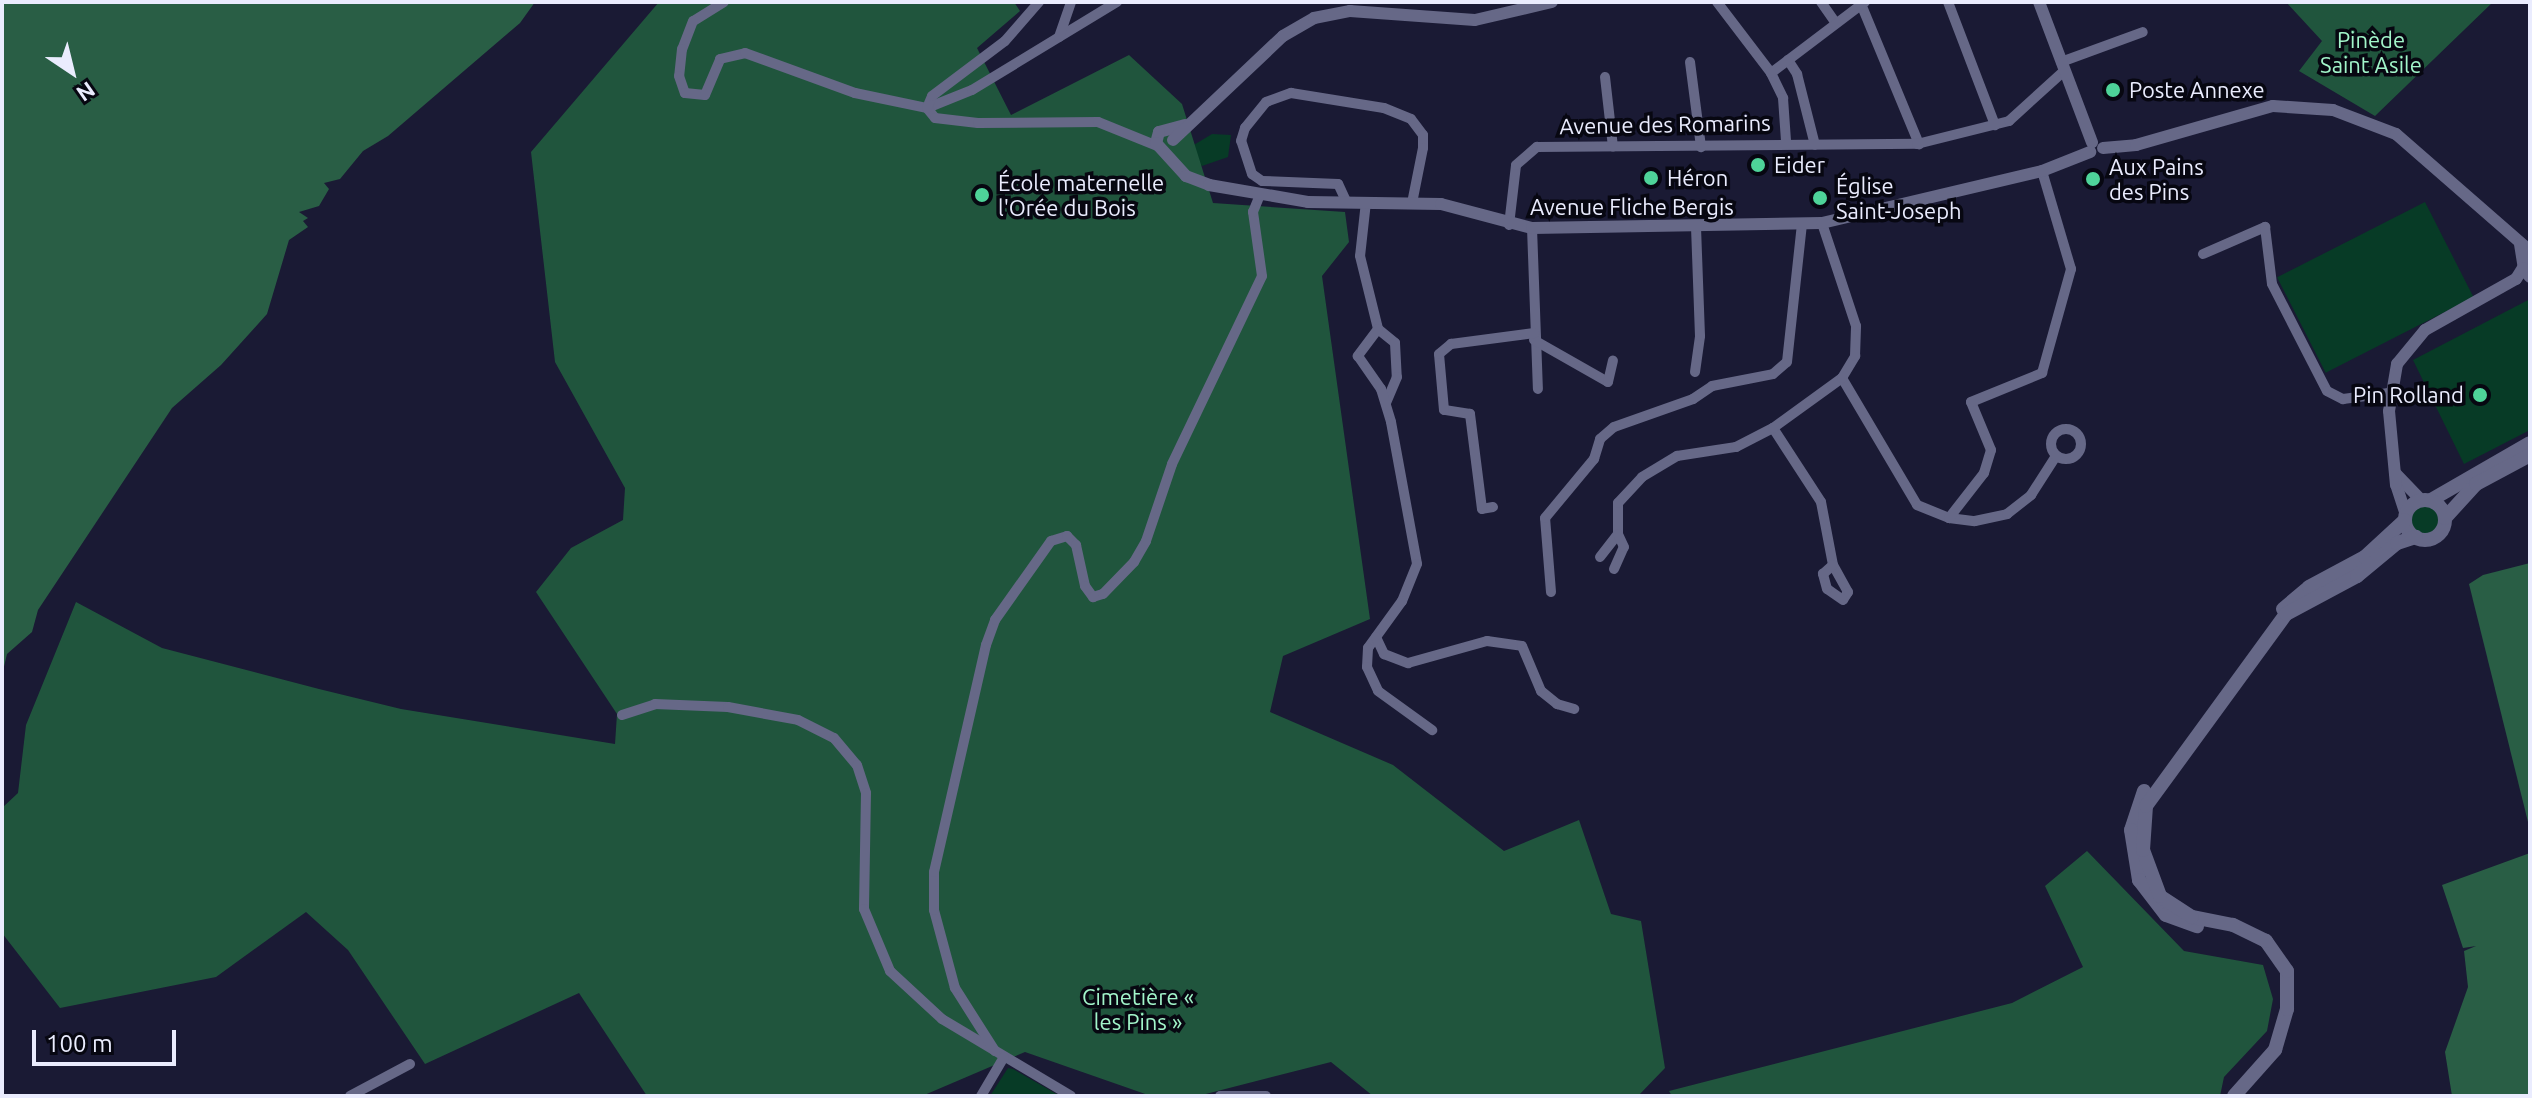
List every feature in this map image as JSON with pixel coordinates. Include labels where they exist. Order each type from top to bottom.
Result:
[{"type":"main road","points":[[2249,934],[2179,922],[2155,906],[2132,856],[2137,804],[2283,609],[2309,587],[2365,557],[2426,500],[2530,443]]},
{"type":"main road","points":[[2234,1096],[2275,1050],[2290,988],[2283,960],[2249,934],[2192,917],[2160,896],[2143,850],[2146,806],[2286,614],[2357,576],[2397,543],[2416,537],[2434,537],[2445,518],[2476,484],[2530,455]]},
{"type":"main road","points":[[2426,500],[2445,518]]},
{"type":"main road","points":[[2406,517],[2416,537]]},
{"type":"street","points":[[724,2],[693,21],[682,49],[679,76],[685,93],[705,95],[720,59],[745,53],[855,93],[927,108],[972,90],[1117,2]]},
{"type":"street","points":[[927,108],[932,96],[1005,41],[1039,2]]},
{"type":"street","points":[[1059,37],[1071,2]]},
{"type":"street","points":[[927,108],[935,118],[978,123],[1098,122],[1165,140],[1227,93],[1283,36],[1314,18],[1350,11],[1475,20],[1552,2]]},
{"type":"street","points":[[1717,2],[1771,73],[1783,98],[1786,141]]},
{"type":"street","points":[[1821,2],[1835,22]]},
{"type":"street","points":[[1948,2],[1995,125]]},
{"type":"street","points":[[2039,2],[2095,147]]},
{"type":"street","points":[[1771,73],[1863,3],[1919,144]]},
{"type":"street","points":[[2063,67],[2143,32]]},
{"type":"street","points":[[1788,60],[1797,74],[1815,145]]},
{"type":"street","points":[[1690,62],[1701,147]]},
{"type":"street","name":"Avenue des Romarins","points":[[1509,225],[1516,165],[1537,147],[1701,147],[1786,141],[1815,145],[1919,144],[2009,121],[2063,67]]},
{"type":"street","points":[[1605,77],[1613,147]]},
{"type":"street","points":[[1347,203],[1338,184],[1262,181],[1252,174],[1241,141],[1266,102],[1279,95],[1306,95],[1384,108],[1411,119],[1423,135],[1412,203]]},
{"type":"street","name":"Avenue Fliche Bergis","points":[[1165,140],[1186,176],[1209,185],[1260,195],[1459,208],[1509,225],[1532,228],[1696,228],[1822,223],[2042,171],[2095,147],[2129,146],[2273,106],[2333,110],[2396,134],[2527,262]]},
{"type":"street","points":[[1949,518],[1984,473],[1991,450],[1971,402],[2042,373],[2071,269],[2042,171]]},
{"type":"street","points":[[1000,1054],[955,988],[934,897],[934,872],[986,645],[995,620],[1051,541],[1067,536],[1076,545],[1085,586],[1093,597],[1116,582],[1140,551],[1172,464],[1262,276],[1253,212],[1260,195]]},
{"type":"street","points":[[1366,202],[1360,256],[1378,329],[1395,343],[1397,377],[1386,403]]},
{"type":"street","points":[[1614,569],[1624,547],[1618,534],[1618,503],[1642,477],[1677,456],[1736,447],[1773,428],[1842,378],[1855,356],[1856,326],[1822,223]]},
{"type":"street","points":[[1551,592],[1545,518],[1594,459],[1600,439],[1614,427],[1693,399],[1712,386],[1773,374],[1787,362],[1802,225]]},
{"type":"street","points":[[2203,254],[2265,227],[2272,284],[2327,391],[2343,399],[2389,393]]},
{"type":"street","points":[[1532,228],[1538,389]]},
{"type":"street","points":[[1695,372],[1700,336],[1696,228]]},
{"type":"street","points":[[2406,517],[2395,473],[2389,393],[2408,345],[2527,262]]},
{"type":"street","points":[[1378,329],[1358,356],[1386,403],[1417,564],[1402,601],[1368,648],[1367,667],[1378,691],[1432,730]]},
{"type":"street","points":[[1493,507],[1482,509],[1470,414],[1444,410],[1439,354],[1451,344],[1534,336],[1608,382],[1613,361]]},
{"type":"street","points":[[1842,378],[1917,505],[1949,518],[1975,521],[2007,514],[2031,495],[2056,456]]},
{"type":"street","points":[[1773,428],[1821,502],[1833,565]]},
{"type":"street","points":[[2395,473],[2426,500]]},
{"type":"street","points":[[1600,557],[1618,534]]},
{"type":"street","points":[[1376,637],[1384,654],[1408,663],[1487,641],[1522,646],[1541,691],[1557,704],[1574,709]]},
{"type":"street","points":[[622,715],[655,704],[728,707],[798,720],[834,738],[857,765],[866,793],[864,909],[879,953],[920,1003],[1071,1096]]},
{"type":"street","points":[[981,1096],[1000,1054]]},
{"type":"street","points":[[350,1096],[410,1064]]},
{"type":"street","points":[[1220,1096],[1266,1096]]},
{"type":"shaded area","points":[[2,2],[535,2],[520,23],[388,136],[363,151],[340,179],[324,183],[329,189],[319,206],[299,212],[308,218],[303,221],[308,227],[289,240],[267,314],[221,365],[172,408],[38,610],[32,632],[7,654],[2,675]]},
{"type":"shaded area","points":[[1212,134],[1231,135],[1228,157],[1202,166],[1187,149]]},
{"type":"shaded area","points":[[2425,202],[2474,297],[2326,373],[2277,277]]},
{"type":"shaded area","name":"Pin Rolland","points":[[2530,299],[2530,430],[2464,464],[2413,360]]},
{"type":"shaded area","points":[[2425,501],[2439,506],[2444,520],[2439,534],[2425,539],[2411,534],[2406,520],[2411,506]]},
{"type":"shaded area","points":[[2530,563],[2530,830],[2469,584],[2483,575]]},
{"type":"shaded area","points":[[2530,853],[2530,1096],[2452,1096],[2445,1052],[2468,987],[2464,951],[2476,946],[2463,948],[2442,885]]},
{"type":"shaded area","points":[[1008,1068],[1013,1069],[1060,1096],[990,1096]]},
{"type":"green space","name":"Cimetière « les Pins »","points":[[659,2],[1014,2],[1020,11],[977,48],[1011,115],[1129,55],[1182,104],[1213,203],[1345,212],[1349,242],[1322,276],[1370,619],[1283,656],[1270,712],[1393,765],[1504,851],[1579,820],[1611,914],[1641,921],[1665,1068],[1638,1096],[1373,1096],[1331,1062],[1198,1096],[1151,1096],[1025,1052],[922,1096],[647,1096],[579,993],[425,1064],[348,950],[306,912],[216,977],[60,1008],[2,933],[2,808],[18,793],[26,725],[76,602],[162,648],[401,709],[615,744],[617,714],[536,592],[571,548],[623,520],[625,488],[555,362],[531,152]]},
{"type":"green space","name":"Pinède Saint Asile","points":[[2286,2],[2493,2],[2375,116],[2299,71],[2322,41]]},
{"type":"green space","points":[[2087,851],[2184,951],[2263,965],[2273,999],[2267,1031],[2224,1077],[2220,1096],[1672,1096],[1669,1091],[2012,1003],[2083,967],[2045,886]]},
{"type":"place","name":"Poste Annexe","points":[[2113,90]]},
{"type":"place","name":"Eider","points":[[1758,165]]},
{"type":"place","name":"Héron","points":[[1651,178]]},
{"type":"place","name":"Aux Pains des Pins","points":[[2093,179]]},
{"type":"place","name":"École maternelle l'Orée du Bois","points":[[982,195]]},
{"type":"place","name":"Église Saint-Joseph","points":[[1820,198]]},
{"type":"place","name":"Pin Rolland","points":[[2480,395]]}]
